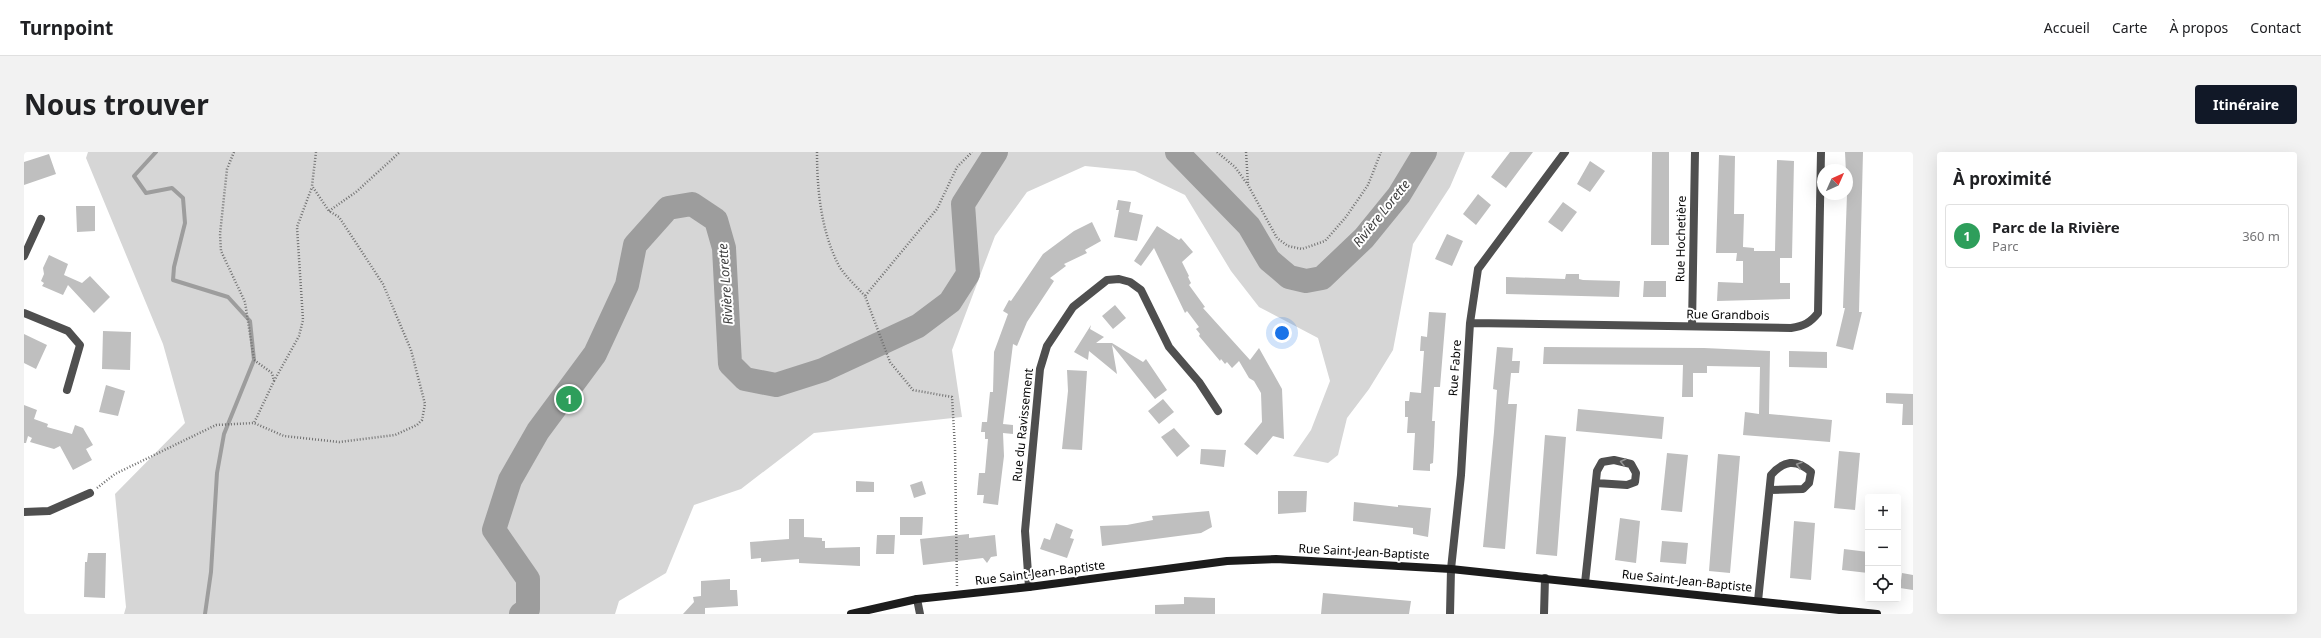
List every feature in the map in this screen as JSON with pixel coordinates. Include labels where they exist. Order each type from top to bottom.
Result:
[{"type":"street","name":"Rue Fabre","points":[[1450,614],[1451,569],[1461,475],[1470,323],[1478,269],[1565,152]]},
{"type":"street","name":"Rue Hochetière","points":[[1692,326],[1695,152]]},
{"type":"street","name":"Rue Grandbois","points":[[1470,323],[1791,328],[1803,326],[1812,321],[1818,313],[1821,152]]},
{"type":"street","points":[[24,256],[41,219]]},
{"type":"street","name":"Rue du Ravissement","points":[[1029,587],[1025,531],[1040,369],[1047,346],[1073,307],[1106,280],[1119,279],[1130,282],[1141,290],[1169,346],[1199,382],[1218,410]]},
{"type":"street","points":[[24,313],[68,331],[80,345],[67,390]]},
{"type":"street","points":[[1586,582],[1597,471],[1602,462],[1614,460],[1631,464],[1636,473],[1635,482],[1627,485],[1596,483]]},
{"type":"street","points":[[1758,601],[1771,475],[1779,465],[1789,462],[1804,465],[1811,472],[1809,483],[1802,490],[1770,490]]},
{"type":"street","points":[[24,512],[49,511],[90,493]]},
{"type":"street","name":"Rue Saint-Jean-Baptiste","points":[[851,614],[917,599],[1029,587],[1227,561],[1276,559],[1451,569],[1586,582],[1877,614]]},
{"type":"street","points":[[1544,578],[1544,614]]},
{"type":"street","points":[[917,599],[920,614]]},
{"type":"path","points":[[234,152],[227,169],[220,234],[221,251],[245,302],[254,360],[272,373],[274,381]]},
{"type":"path","points":[[254,423],[274,381],[299,336],[303,320],[297,226],[312,186],[316,152]]},
{"type":"path","points":[[329,211],[356,192],[400,152]]},
{"type":"path","points":[[817,152],[819,194],[823,222],[839,265],[849,279],[865,296],[890,362],[913,390],[952,397],[955,448],[957,595]]},
{"type":"path","points":[[865,296],[937,209],[957,167],[972,152]]},
{"type":"path","points":[[1218,152],[1235,167],[1248,185],[1278,238],[1288,246],[1302,249],[1325,241],[1346,217],[1368,185],[1381,152]]},
{"type":"path","points":[[1246,152],[1248,185]]},
{"type":"path","points":[[90,493],[115,474],[216,425],[254,423],[284,436],[339,442],[395,435],[417,425],[422,420],[425,404],[411,350],[383,284],[339,217],[329,211],[312,186]]},
{"type":"shaded area","points":[[88,152],[1465,152],[1450,187],[1413,244],[1393,350],[1369,389],[1347,418],[1338,455],[1328,463],[1293,456],[1311,430],[1330,381],[1318,338],[1259,307],[1231,271],[1185,195],[1135,171],[1085,166],[1027,192],[995,236],[952,350],[962,417],[814,433],[741,489],[694,505],[666,573],[619,601],[615,614],[124,614],[126,607],[115,494],[185,423],[163,344],[86,158]]},
{"type":"building","points":[[1510,152],[1533,152],[1506,188],[1491,177]]},
{"type":"building","points":[[1652,152],[1669,152],[1669,245],[1651,245]]},
{"type":"building","points":[[1845,152],[1863,152],[1859,312],[1862,312],[1853,350],[1836,346],[1845,308],[1843,308],[1847,200],[1853,200],[1853,164],[1846,164]]},
{"type":"building","points":[[49,154],[56,174],[24,185],[24,162]]},
{"type":"building","points":[[1719,155],[1735,156],[1734,214],[1744,214],[1743,247],[1754,248],[1754,251],[1775,251],[1777,160],[1794,161],[1792,258],[1780,258],[1780,283],[1790,283],[1790,299],[1717,301],[1718,282],[1743,283],[1743,261],[1736,261],[1737,253],[1716,253]]},
{"type":"building","points":[[1590,161],[1605,171],[1590,192],[1577,184]]},
{"type":"building","points":[[1478,194],[1491,205],[1476,225],[1463,214]]},
{"type":"building","points":[[1118,200],[1131,202],[1129,212],[1143,215],[1137,241],[1114,237],[1119,210],[1116,210]]},
{"type":"building","points":[[1563,202],[1577,212],[1562,232],[1548,222]]},
{"type":"building","points":[[76,206],[95,206],[95,231],[77,232]]},
{"type":"building","points":[[1092,222],[1101,241],[1085,250],[1087,253],[1064,264],[1066,266],[1050,278],[1054,281],[1027,322],[1017,346],[1013,344],[1003,424],[1013,425],[1013,434],[1003,433],[1004,456],[998,505],[983,503],[984,495],[977,495],[979,473],[985,473],[988,439],[985,439],[985,432],[981,432],[982,422],[987,422],[990,392],[993,392],[994,352],[1008,314],[1003,311],[1009,300],[1011,301],[1043,254],[1074,231]]},
{"type":"building","points":[[1157,226],[1179,240],[1181,238],[1193,252],[1182,262],[1189,276],[1188,277],[1191,283],[1189,285],[1205,307],[1203,308],[1250,360],[1259,348],[1282,389],[1284,439],[1273,436],[1257,455],[1244,444],[1262,422],[1261,393],[1254,381],[1249,378],[1239,361],[1232,368],[1227,362],[1225,364],[1221,359],[1220,361],[1199,336],[1200,334],[1196,329],[1199,327],[1187,311],[1185,313],[1154,248],[1141,266],[1134,261]]},
{"type":"building","points":[[1447,234],[1463,241],[1452,266],[1435,259]]},
{"type":"building","points":[[49,255],[68,264],[64,275],[82,283],[90,276],[110,297],[94,313],[68,285],[63,295],[42,286],[44,283],[41,281],[44,274],[43,268]]},
{"type":"building","points":[[1566,274],[1579,274],[1579,279],[1583,280],[1620,281],[1619,297],[1506,294],[1506,277],[1565,279]]},
{"type":"building","points":[[1644,281],[1666,281],[1666,297],[1643,297]]},
{"type":"building","points":[[1115,305],[1126,318],[1113,329],[1102,316]]},
{"type":"building","points":[[1429,312],[1446,313],[1440,387],[1434,387],[1432,421],[1435,421],[1434,446],[1433,463],[1430,464],[1430,471],[1413,470],[1415,433],[1407,433],[1408,417],[1405,417],[1405,401],[1409,401],[1410,392],[1421,393],[1424,351],[1420,351],[1421,336],[1427,337]]},
{"type":"building","points":[[1091,325],[1090,329],[1104,337],[1096,343],[1112,343],[1143,362],[1146,359],[1167,390],[1155,399],[1112,345],[1117,374],[1089,351],[1088,360],[1074,352]]},
{"type":"building","points":[[103,331],[131,332],[130,370],[102,369]]},
{"type":"building","points":[[24,334],[47,345],[36,369],[24,363]]},
{"type":"building","points":[[1497,347],[1513,348],[1512,361],[1520,361],[1519,373],[1511,373],[1508,404],[1517,404],[1505,549],[1483,547],[1497,390],[1493,389]]},
{"type":"building","points":[[1544,347],[1704,348],[1770,351],[1769,414],[1832,420],[1830,442],[1743,435],[1745,412],[1759,414],[1760,367],[1707,366],[1707,373],[1693,373],[1693,397],[1682,397],[1683,365],[1543,364]]},
{"type":"building","points":[[1789,351],[1827,352],[1827,368],[1789,367]]},
{"type":"building","points":[[1067,370],[1087,371],[1082,450],[1062,449],[1068,391]]},
{"type":"building","points":[[106,385],[125,391],[118,416],[99,412]]},
{"type":"building","points":[[1886,393],[1913,394],[1913,425],[1902,425],[1903,404],[1886,403]]},
{"type":"building","points":[[1163,399],[1174,412],[1159,424],[1148,411]]},
{"type":"building","points":[[24,405],[37,410],[34,419],[48,424],[47,427],[72,434],[75,425],[83,428],[93,445],[86,449],[92,460],[73,470],[60,446],[54,449],[30,442],[32,438],[28,436],[26,443],[24,443]]},
{"type":"building","points":[[1578,409],[1664,417],[1662,439],[1576,431]]},
{"type":"building","points":[[1174,428],[1190,446],[1177,457],[1161,437]]},
{"type":"building","points":[[1545,435],[1566,437],[1557,556],[1536,554]]},
{"type":"building","points":[[1201,449],[1226,450],[1224,467],[1200,464]]},
{"type":"building","points":[[1839,451],[1860,453],[1855,510],[1834,508]]},
{"type":"building","points":[[1667,453],[1688,455],[1682,512],[1661,510]]},
{"type":"building","points":[[1718,454],[1740,456],[1730,573],[1709,571]]},
{"type":"building","points":[[856,481],[874,482],[874,492],[856,492]]},
{"type":"building","points":[[922,481],[926,494],[914,498],[910,485]]},
{"type":"building","points":[[1278,491],[1307,491],[1306,512],[1278,514]]},
{"type":"building","points":[[1354,502],[1398,507],[1398,505],[1431,508],[1428,537],[1413,534],[1413,528],[1353,521]]},
{"type":"building","points":[[1209,511],[1212,527],[1201,533],[1102,546],[1100,526],[1127,525],[1153,520],[1152,516]]},
{"type":"building","points":[[900,517],[923,517],[922,535],[900,535]]},
{"type":"building","points":[[1620,518],[1640,521],[1636,563],[1615,560]]},
{"type":"building","points":[[789,519],[804,519],[804,537],[822,538],[822,541],[825,541],[825,548],[860,547],[860,566],[799,563],[799,559],[761,562],[761,558],[751,559],[750,542],[789,539]]},
{"type":"building","points":[[1794,521],[1815,523],[1811,580],[1790,578]]},
{"type":"building","points":[[1056,523],[1073,530],[1070,538],[1074,539],[1067,558],[1040,549],[1044,538],[1050,540]]},
{"type":"building","points":[[969,534],[969,538],[995,535],[997,556],[991,557],[987,563],[983,558],[923,565],[920,539]]},
{"type":"building","points":[[877,535],[895,535],[894,554],[876,554]]},
{"type":"building","points":[[1662,541],[1688,543],[1686,564],[1660,562]]},
{"type":"building","points":[[1844,549],[1865,552],[1865,573],[1842,570]]},
{"type":"building","points":[[88,553],[106,553],[105,598],[84,597],[85,562],[87,562]]},
{"type":"building","points":[[1902,573],[1913,575],[1913,590],[1901,588]]},
{"type":"building","points":[[730,579],[730,590],[737,590],[738,606],[705,608],[705,614],[683,614],[694,602],[693,597],[701,596],[701,581]]},
{"type":"building","points":[[1323,593],[1411,601],[1409,614],[1321,614]]},
{"type":"building","points":[[1184,597],[1215,598],[1215,614],[1155,614],[1155,605],[1184,604]]},
{"type":"waterway","points":[[156,152],[134,176],[146,193],[172,188],[183,198],[185,223],[174,267],[173,280],[228,297],[250,321],[254,360],[224,434],[217,473],[211,572],[205,614]]},
{"type":"waterway","name":"Rivière Lorette","points":[[521,614],[528,609],[528,579],[494,530],[510,480],[538,431],[595,354],[627,285],[635,245],[668,208],[692,204],[716,220],[724,248],[730,364],[745,379],[776,385],[823,370],[918,326],[950,302],[968,274],[963,204],[996,152]]},
{"type":"waterway","name":"Rivière Lorette","points":[[1177,152],[1249,226],[1269,260],[1289,277],[1306,281],[1322,278],[1364,238],[1399,195],[1425,152]]},
{"type":"place","name":"Parc de la Rivière","points":[[569,399]]}]
